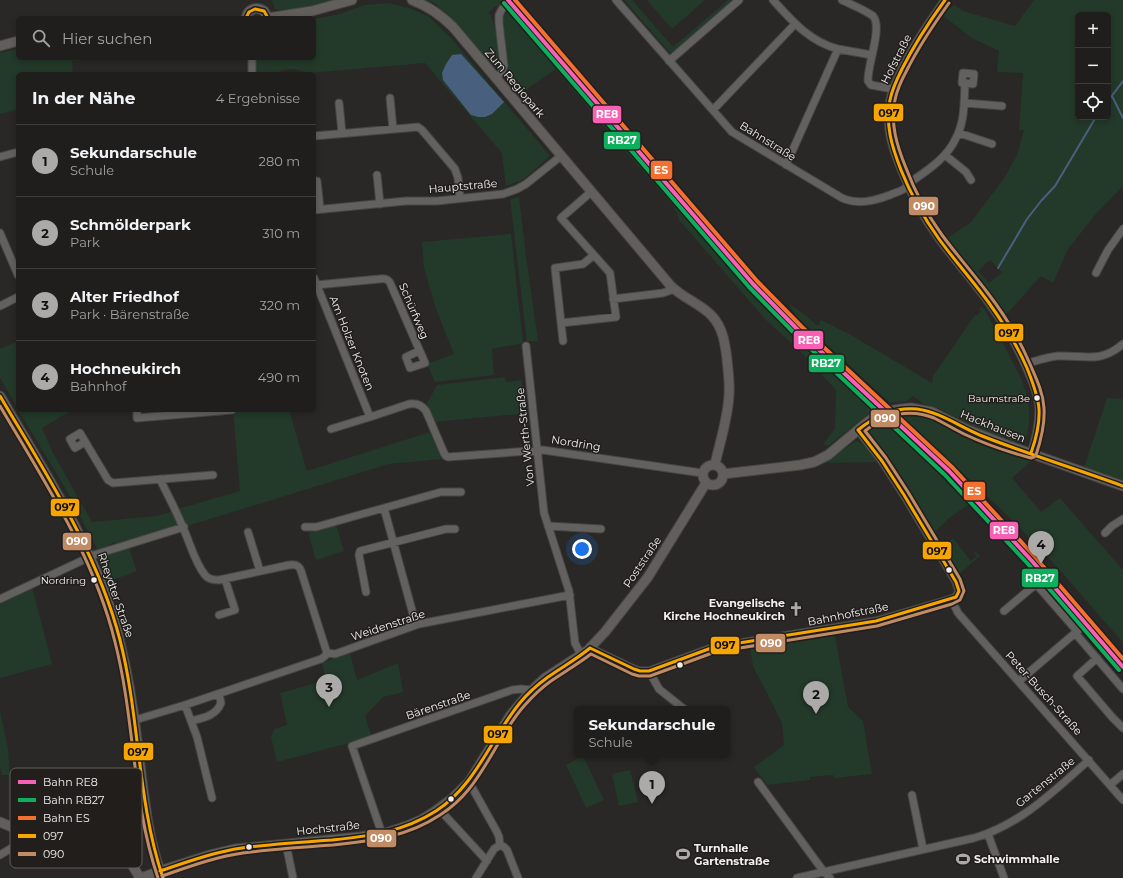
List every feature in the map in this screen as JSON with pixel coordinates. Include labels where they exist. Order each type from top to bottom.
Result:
[{"type":"street","points":[[283,16],[312,12],[352,0]]},
{"type":"street","name":"Zum Regiopark","points":[[412,0],[429,8],[446,20],[674,289],[711,315],[720,328],[725,343],[729,396],[715,464]]},
{"type":"street","points":[[496,79],[502,72],[504,66],[498,21],[499,13],[512,0]]},
{"type":"street","name":"Bahnstraße","points":[[616,0],[726,126],[735,134],[842,198],[865,202],[876,200],[901,190],[945,155],[959,133]]},
{"type":"street","points":[[669,61],[739,0]]},
{"type":"street","points":[[774,0],[795,24],[815,40],[838,49],[872,56]]},
{"type":"street","points":[[842,0],[871,15],[875,20],[876,29],[867,79],[873,86],[893,89]]},
{"type":"street","name":"Hofstraße","points":[[945,0],[926,26],[912,50],[893,89],[888,113],[890,137],[907,186],[926,221],[998,316],[1025,364],[1036,391],[1038,408],[1038,428],[1031,453]]},
{"type":"street","points":[[247,16],[251,10],[257,8],[264,11],[267,16]]},
{"type":"street","points":[[713,110],[795,24]]},
{"type":"street","points":[[0,46],[16,42]]},
{"type":"street","points":[[786,165],[838,49]]},
{"type":"street","points":[[252,60],[252,72]]},
{"type":"street","points":[[965,83],[964,103],[959,133],[992,144]]},
{"type":"street","points":[[390,98],[393,129]]},
{"type":"street","points":[[339,102],[342,133]]},
{"type":"street","points":[[964,103],[1002,106]]},
{"type":"street","points":[[316,136],[416,127],[421,129],[455,169],[458,178],[460,198]]},
{"type":"street","points":[[0,157],[16,153]]},
{"type":"street","points":[[945,155],[966,172],[971,180]]},
{"type":"street","name":"Hauptstraße","points":[[317,181],[317,210],[460,198],[498,194],[517,189],[534,179],[561,156]]},
{"type":"street","points":[[377,175],[380,204]]},
{"type":"street","points":[[561,323],[616,317],[610,273],[561,218],[591,192]]},
{"type":"street","points":[[1096,273],[1108,250],[1123,228]]},
{"type":"street","points":[[0,233],[16,270]]},
{"type":"street","points":[[563,341],[555,268],[583,264],[594,255]]},
{"type":"street","name":"Schürfweg","points":[[316,281],[388,280],[419,351]]},
{"type":"street","name":"Am Holzer Knoten","points":[[316,283],[370,417]]},
{"type":"street","points":[[613,299],[663,293],[674,289]]},
{"type":"street","points":[[0,306],[16,298]]},
{"type":"street","points":[[1025,364],[1053,357],[1064,356],[1087,358],[1099,356],[1111,352],[1123,344]]},
{"type":"street","name":"Von Werth-Straße","points":[[526,346],[544,508],[548,526],[570,595],[575,643],[581,655]]},
{"type":"street","name":"Rheydter Straße","points":[[0,396],[60,497],[90,557],[108,602],[117,629],[126,670],[135,720],[140,768]]},
{"type":"street","name":"Nordring","points":[[370,417],[409,404],[419,405],[426,411],[444,453],[447,457],[452,458],[550,450],[702,473]]},
{"type":"street","name":"Hackhausen","points":[[858,430],[869,420],[880,414],[896,409],[914,408],[932,412],[977,434],[1012,448],[1031,453],[1123,486]]},
{"type":"street","points":[[137,412],[137,418],[189,412]]},
{"type":"street","points":[[331,429],[370,417]]},
{"type":"street","points":[[723,474],[814,462],[828,455],[858,430],[882,461],[958,586],[958,595],[950,599]]},
{"type":"street","points":[[85,442],[108,480],[111,482],[115,483],[213,475]]},
{"type":"street","points":[[715,464],[721,468],[723,474],[718,484],[712,485],[706,483],[702,473],[706,466],[715,464]]},
{"type":"street","points":[[160,479],[204,574],[208,578],[214,580],[226,579],[291,564],[300,568],[327,653]]},
{"type":"street","name":"Poststraße","points":[[590,648],[605,632],[646,580],[706,483]]},
{"type":"street","points":[[305,527],[316,527],[440,492],[461,492]]},
{"type":"street","points":[[384,508],[416,625]]},
{"type":"street","points":[[1105,533],[1112,526],[1123,519]]},
{"type":"street","points":[[548,526],[601,529]]},
{"type":"street","points":[[0,599],[90,557],[184,528]]},
{"type":"street","points":[[366,592],[359,555],[360,552],[446,529],[455,529]]},
{"type":"street","points":[[248,532],[260,571]]},
{"type":"street","points":[[219,615],[235,610],[226,579]]},
{"type":"street","points":[[1004,610],[1036,584],[1078,631],[1097,658],[1123,689]]},
{"type":"street","name":"Weidenstraße","points":[[135,720],[219,694],[321,659],[327,653],[335,654],[416,625],[570,595]]},
{"type":"street","name":"Bahnhofstraße","points":[[649,671],[719,646],[876,621],[950,599]]},
{"type":"street","name":"Peter-Busch-Straße","points":[[950,599],[958,612],[1123,800]]},
{"type":"street","points":[[1019,681],[1078,631]]},
{"type":"street","points":[[590,648],[634,669],[649,671],[659,689],[680,706]]},
{"type":"street","name":"Hochstraße","points":[[141,878],[161,874],[225,851],[382,834],[394,831],[425,818],[453,798],[469,782],[510,716],[532,690],[549,676],[590,648]]},
{"type":"street","points":[[1097,658],[1077,676],[1123,728]]},
{"type":"street","name":"Bärenstraße","points":[[382,834],[352,746],[512,690],[532,690]]},
{"type":"street","points":[[191,721],[210,716],[217,711],[221,703],[219,694]]},
{"type":"street","points":[[185,705],[198,739],[212,798]]},
{"type":"street","name":"Gartenstraße","points":[[797,878],[988,834],[1029,811],[1089,760]]},
{"type":"street","points":[[1110,785],[1123,774]]},
{"type":"street","points":[[469,782],[497,832],[500,845],[507,850],[518,878]]},
{"type":"street","points":[[758,782],[830,878]]},
{"type":"street","name":"Rheydter Straße","points":[[142,784],[153,848],[161,874]]},
{"type":"street","points":[[912,795],[923,849]]},
{"type":"street","points":[[439,809],[487,861]]},
{"type":"street","points":[[0,822],[10,826]]},
{"type":"street","points":[[988,834],[1004,878]]},
{"type":"street","points":[[286,844],[293,878]]},
{"type":"street","points":[[476,878],[494,849],[500,845]]},
{"type":"street","points":[[0,855],[10,849]]},
{"type":"street","points":[[135,868],[141,878]]},
{"type":"green space","points":[[272,0],[340,0],[316,7],[291,11],[275,9]]},
{"type":"green space","points":[[425,0],[504,0],[506,2],[499,6],[495,6],[489,12],[496,31],[501,60],[500,66],[497,68],[493,67],[454,21],[434,3]]},
{"type":"green space","points":[[624,0],[632,0],[673,47],[728,0],[735,0],[672,55]]},
{"type":"green space","points":[[647,0],[705,0],[672,29]]},
{"type":"green space","points":[[1034,0],[1123,0],[1123,186],[1095,215],[1068,249],[1053,283],[1041,276],[1006,315],[946,239],[971,222],[1005,177],[1017,155],[1024,130],[1019,130],[1023,73],[997,72],[999,51],[972,38],[942,15],[948,7],[951,8],[954,5],[963,11],[1015,26]],"holes":[[[990,260],[1002,272],[989,283],[978,271]]]},
{"type":"green space","points":[[388,3],[409,8],[428,16],[450,37],[550,156],[524,179],[506,186],[502,153],[425,63],[316,72],[305,72],[295,69],[282,70],[278,72],[256,72],[256,60],[316,60],[316,19],[340,14],[364,5]]},
{"type":"green space","points":[[511,7],[628,146],[806,347],[876,408],[829,445],[823,445],[835,428],[836,390],[800,351],[766,320],[680,221],[673,205],[606,129],[556,69],[518,95],[505,79],[508,70],[502,16],[507,13]]},
{"type":"green space","points":[[16,49],[16,60],[85,60],[72,61],[73,72],[16,72],[16,110],[0,114],[0,53]]},
{"type":"green space","points":[[519,197],[538,341],[527,342],[510,199]]},
{"type":"green space","points":[[511,234],[523,343],[492,349],[494,375],[435,382],[427,364],[454,354],[436,309],[424,268],[422,242]]},
{"type":"green space","points":[[788,303],[818,326],[821,320],[851,335],[932,383],[933,376],[975,315],[977,316],[981,311],[979,309],[982,306],[1024,386],[1029,414],[1029,425],[1026,440],[1022,443],[990,433],[938,408],[924,404],[913,396],[906,401],[890,403],[796,316]]},
{"type":"green space","points":[[16,342],[16,406],[0,378],[0,349]]},
{"type":"green space","points":[[505,377],[506,382],[522,380],[522,388],[526,391],[528,413],[434,422],[430,410],[426,405],[437,385]]},
{"type":"green space","points":[[1107,398],[1123,399],[1123,480],[1084,467]]},
{"type":"green space","points":[[19,412],[69,412],[42,428],[53,453],[92,522],[156,516],[171,512],[177,521],[177,526],[116,546],[115,542],[110,544],[111,547],[98,551],[67,491]]},
{"type":"green space","points":[[233,412],[290,412],[307,471],[430,432],[442,459],[389,464],[187,526],[178,509],[240,491]]},
{"type":"green space","points":[[901,415],[932,417],[969,437],[1005,452],[1033,459],[1012,478],[1041,512],[1060,498],[1123,570],[1123,643],[1059,569],[1010,518]]},
{"type":"green space","points":[[887,419],[944,471],[972,502],[949,518],[932,535],[901,481],[869,435],[869,432],[873,427]]},
{"type":"green space","points":[[856,441],[866,446],[877,462],[819,463],[837,454]]},
{"type":"green space","points":[[336,525],[344,551],[316,560],[308,533]]},
{"type":"green space","points":[[953,538],[971,561],[977,556],[974,553],[976,552],[980,556],[958,575],[942,549],[940,550],[938,546],[941,542],[945,545]]},
{"type":"green space","points":[[128,546],[137,571],[107,582],[97,557]]},
{"type":"green space","points":[[32,587],[52,664],[0,678],[0,602]]},
{"type":"green space","points":[[835,636],[848,707],[863,721],[872,774],[834,778],[833,775],[810,777],[810,780],[767,785],[754,767],[784,745],[782,723],[753,666],[750,649]]},
{"type":"green space","points":[[350,653],[357,680],[398,663],[403,692],[383,697],[365,716],[372,737],[277,762],[271,737],[274,729],[287,725],[280,693],[326,680],[322,663]]},
{"type":"green space","points":[[0,712],[8,748],[10,775],[2,775],[0,767]]},
{"type":"green space","points":[[579,758],[584,758],[604,800],[586,808],[566,765]]},
{"type":"green space","points":[[630,770],[638,802],[619,806],[612,774]]},
{"type":"water","points":[[461,54],[504,102],[492,114],[485,117],[471,115],[443,80],[442,73],[452,55]]},
{"type":"waterway","points":[[1111,97],[1123,81]]},
{"type":"waterway","points":[[1112,96],[1123,118]]},
{"type":"waterway","points":[[998,268],[1027,219],[1055,186],[1094,120]]},
{"type":"rail line","name":"RE8","points":[[508,0],[753,284],[799,331],[949,471],[1032,561],[1123,667]]},
{"type":"rail line","name":"ES","points":[[515,0],[757,281],[802,327],[953,468],[1036,558],[1123,659]]},
{"type":"rail line","name":"RB27","points":[[504,3],[749,287],[796,335],[945,475],[1028,564],[1119,670]]},
{"type":"transit line","name":"097","points":[[945,0],[917,42],[895,84],[891,96],[888,118],[890,136],[901,170],[923,215],[939,239],[995,311],[1023,359],[1033,383],[1039,409],[1039,420],[1031,453]]},
{"type":"transit line","name":"090","points":[[162,876],[222,857],[243,853],[375,840],[402,833],[428,822],[452,806],[469,789],[509,726],[530,699],[547,684],[591,654],[632,674],[639,676],[650,676],[715,652],[877,626],[952,604],[960,600],[964,591],[960,579],[908,492],[886,458],[865,431],[881,420],[889,417],[898,414],[916,413],[934,418],[964,434],[988,444],[1031,458],[1036,455],[1040,443],[1044,420],[1043,402],[1041,391],[1026,354],[1011,326],[942,235],[926,211],[910,177],[895,135],[893,118],[894,109],[896,96],[903,77],[932,27],[949,3]]},
{"type":"transit line","name":"097","points":[[247,16],[249,12],[255,9],[264,11],[267,16]]},
{"type":"transit line","name":"097","points":[[0,396],[69,514],[98,575],[110,607],[127,669],[140,768]]},
{"type":"transit line","name":"090","points":[[0,406],[66,520],[81,549],[106,610],[122,671],[135,768]]},
{"type":"transit line","name":"097","points":[[858,430],[878,417],[893,411],[900,409],[917,409],[942,416],[999,443],[1123,486]]},
{"type":"transit line","name":"097","points":[[590,648],[634,669],[649,671],[714,647],[876,621],[956,597],[959,591],[956,582],[904,495],[882,461],[858,430]]},
{"type":"transit line","name":"097","points":[[160,871],[232,850],[276,844],[373,835],[399,828],[424,818],[450,800],[462,788],[482,761],[509,718],[529,693],[548,677],[590,648]]},
{"type":"transit line","name":"097","points":[[142,781],[148,819],[163,878]]},
{"type":"transit line","name":"090","points":[[142,814],[158,878]]},
{"type":"place","name":"Baumstraße","points":[[1037,398]]},
{"type":"place","name":"Hochneukirch","points":[[1041,564]]},
{"type":"place","name":"Nordring","points":[[94,580]]},
{"type":"place","name":"Evangelische Kirche Hochneukirch","points":[[796,609]]},
{"type":"place","name":"Alter Friedhof","points":[[329,707]]},
{"type":"place","name":"Schmölderpark","points":[[816,714]]},
{"type":"place","name":"Sekundarschule","points":[[652,804]]},
{"type":"place","name":"Turnhalle Gartenstraße","points":[[683,854]]},
{"type":"place","name":"Schwimmhalle","points":[[963,859]]}]
